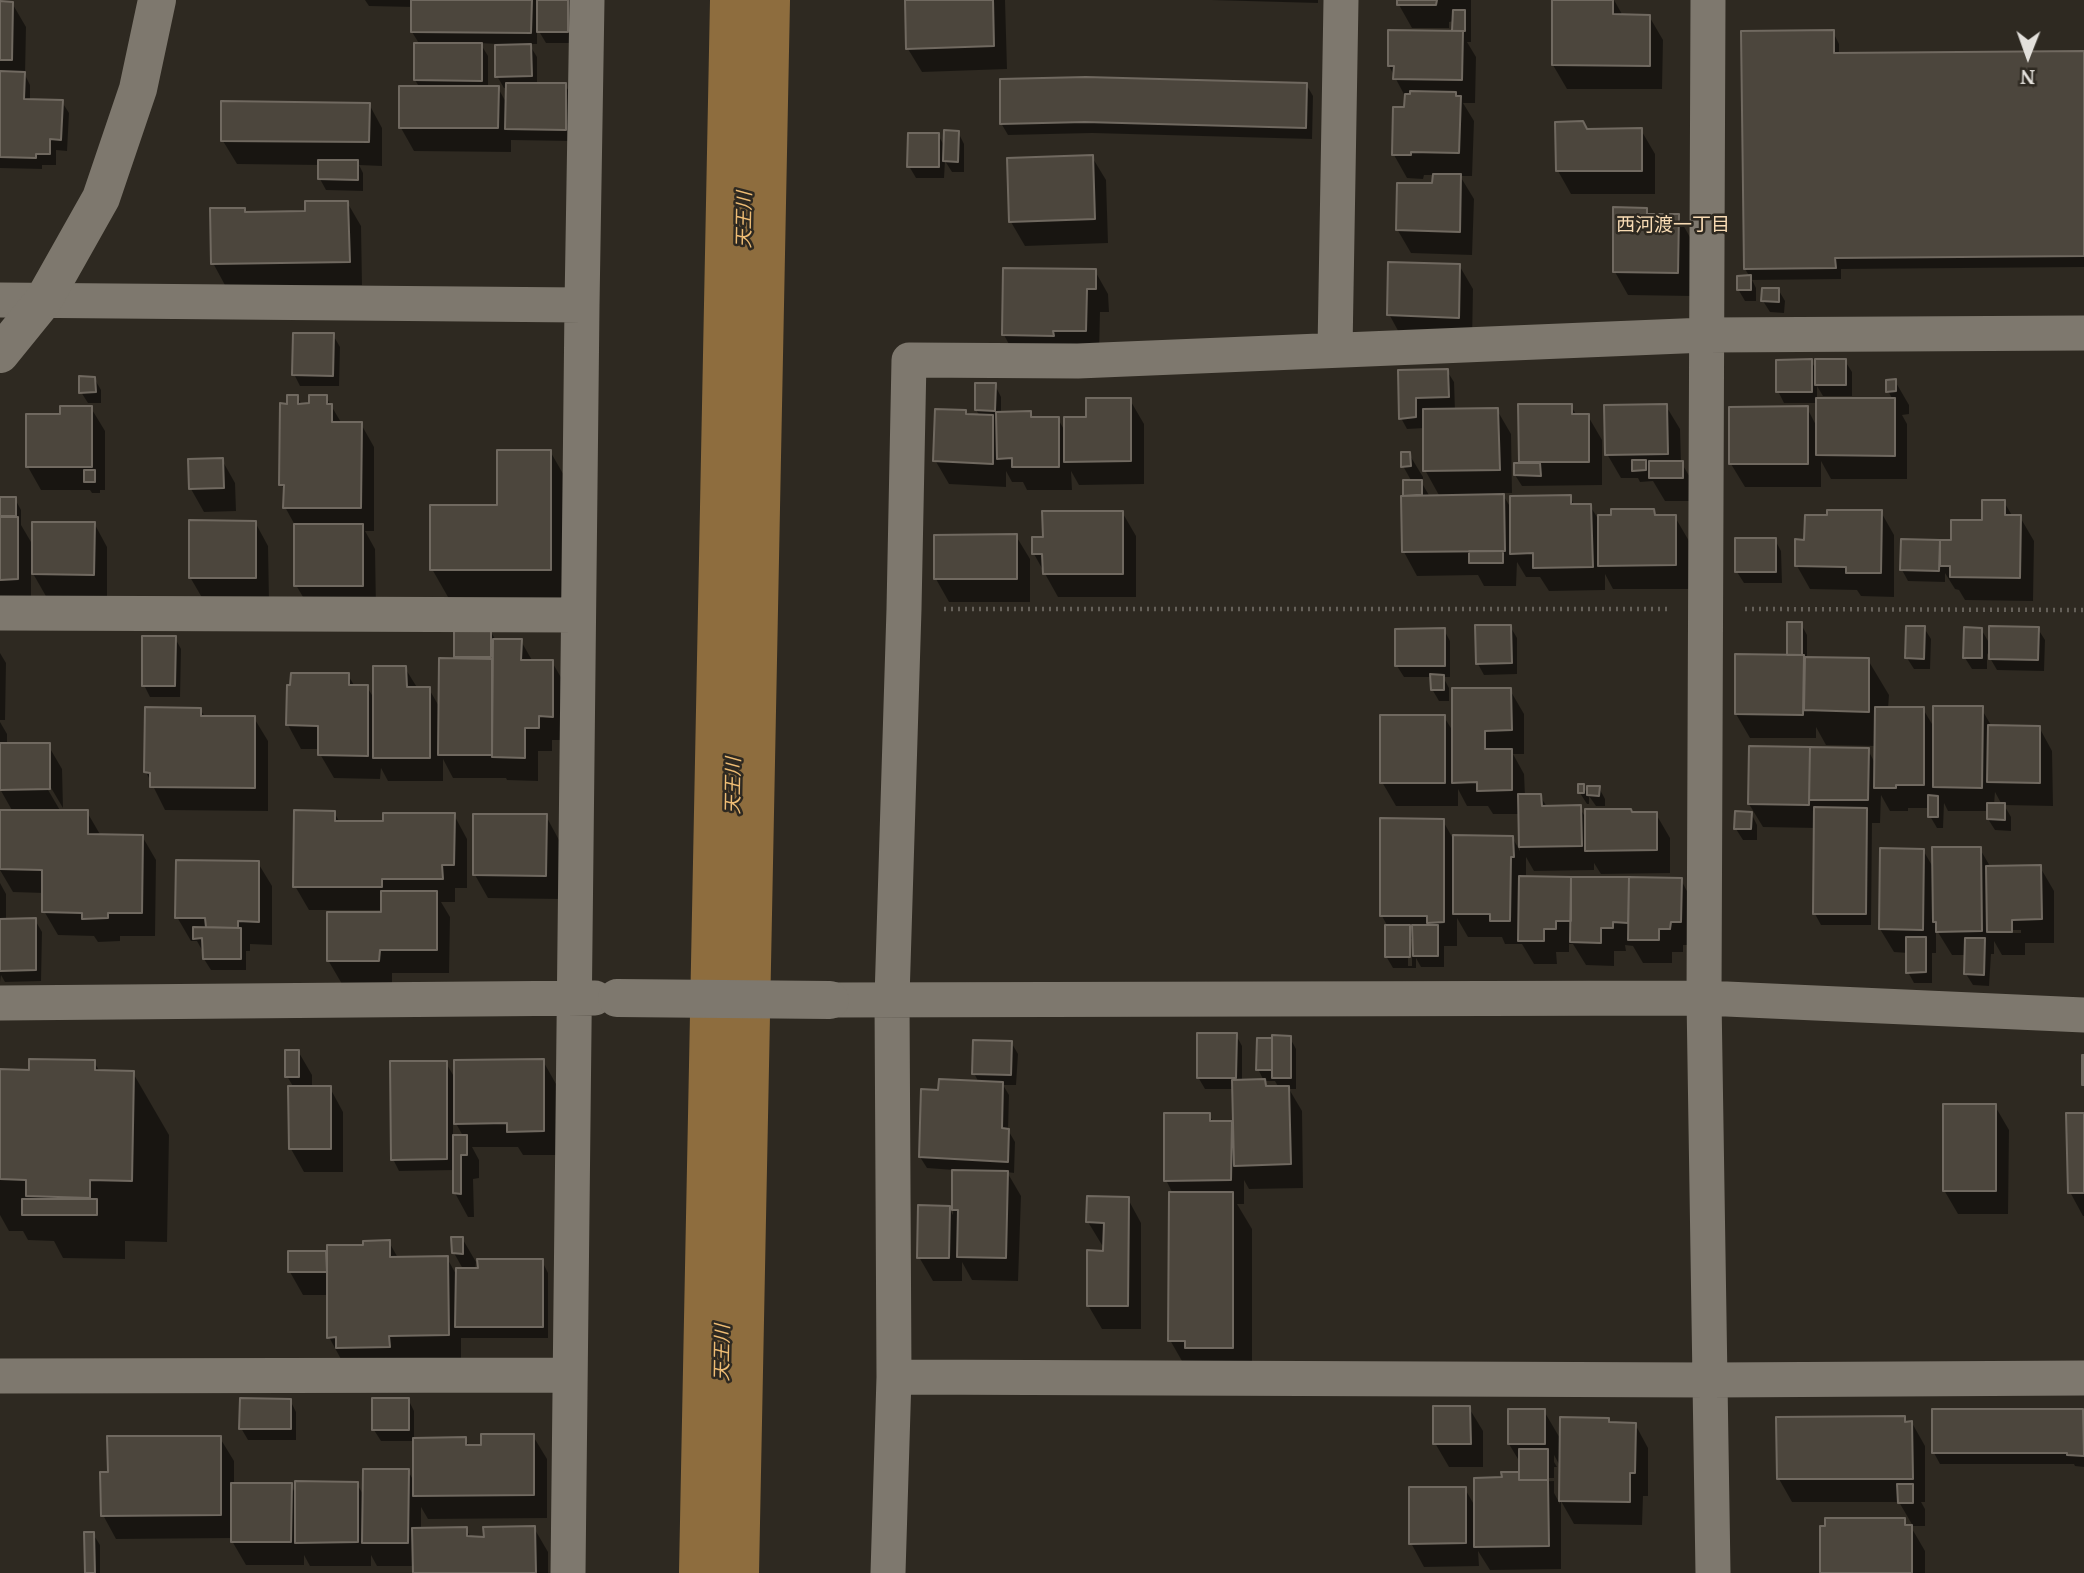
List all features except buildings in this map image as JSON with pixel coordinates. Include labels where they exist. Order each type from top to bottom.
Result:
[{"type":"street","points":[[0,354],[43,301],[101,198],[138,89],[157,0]]},
{"type":"street","points":[[568,1573],[587,0]]},
{"type":"street","points":[[1335,350],[1340,0]]},
{"type":"street","points":[[1708,0],[1704,998],[1713,1573]]},
{"type":"street","points":[[0,300],[582,305]]},
{"type":"street","points":[[888,1573],[894,1377],[892,999],[909,360],[1078,361],[1706,335],[2084,333]]},
{"type":"street","points":[[0,613],[578,615]]},
{"type":"street","points":[[0,1003],[573,998],[1704,998],[2084,1015]]},
{"type":"street","points":[[0,1376],[570,1374]]},
{"type":"street","points":[[894,1377],[1710,1380],[2084,1378]]},
{"type":"path","points":[[904,609],[2084,610]]},
{"type":"waterway","name":"天王川","points":[[719,1573],[750,0]]},
{"type":"district","name":"西河渡一丁目","points":[[1673,226]]}]
